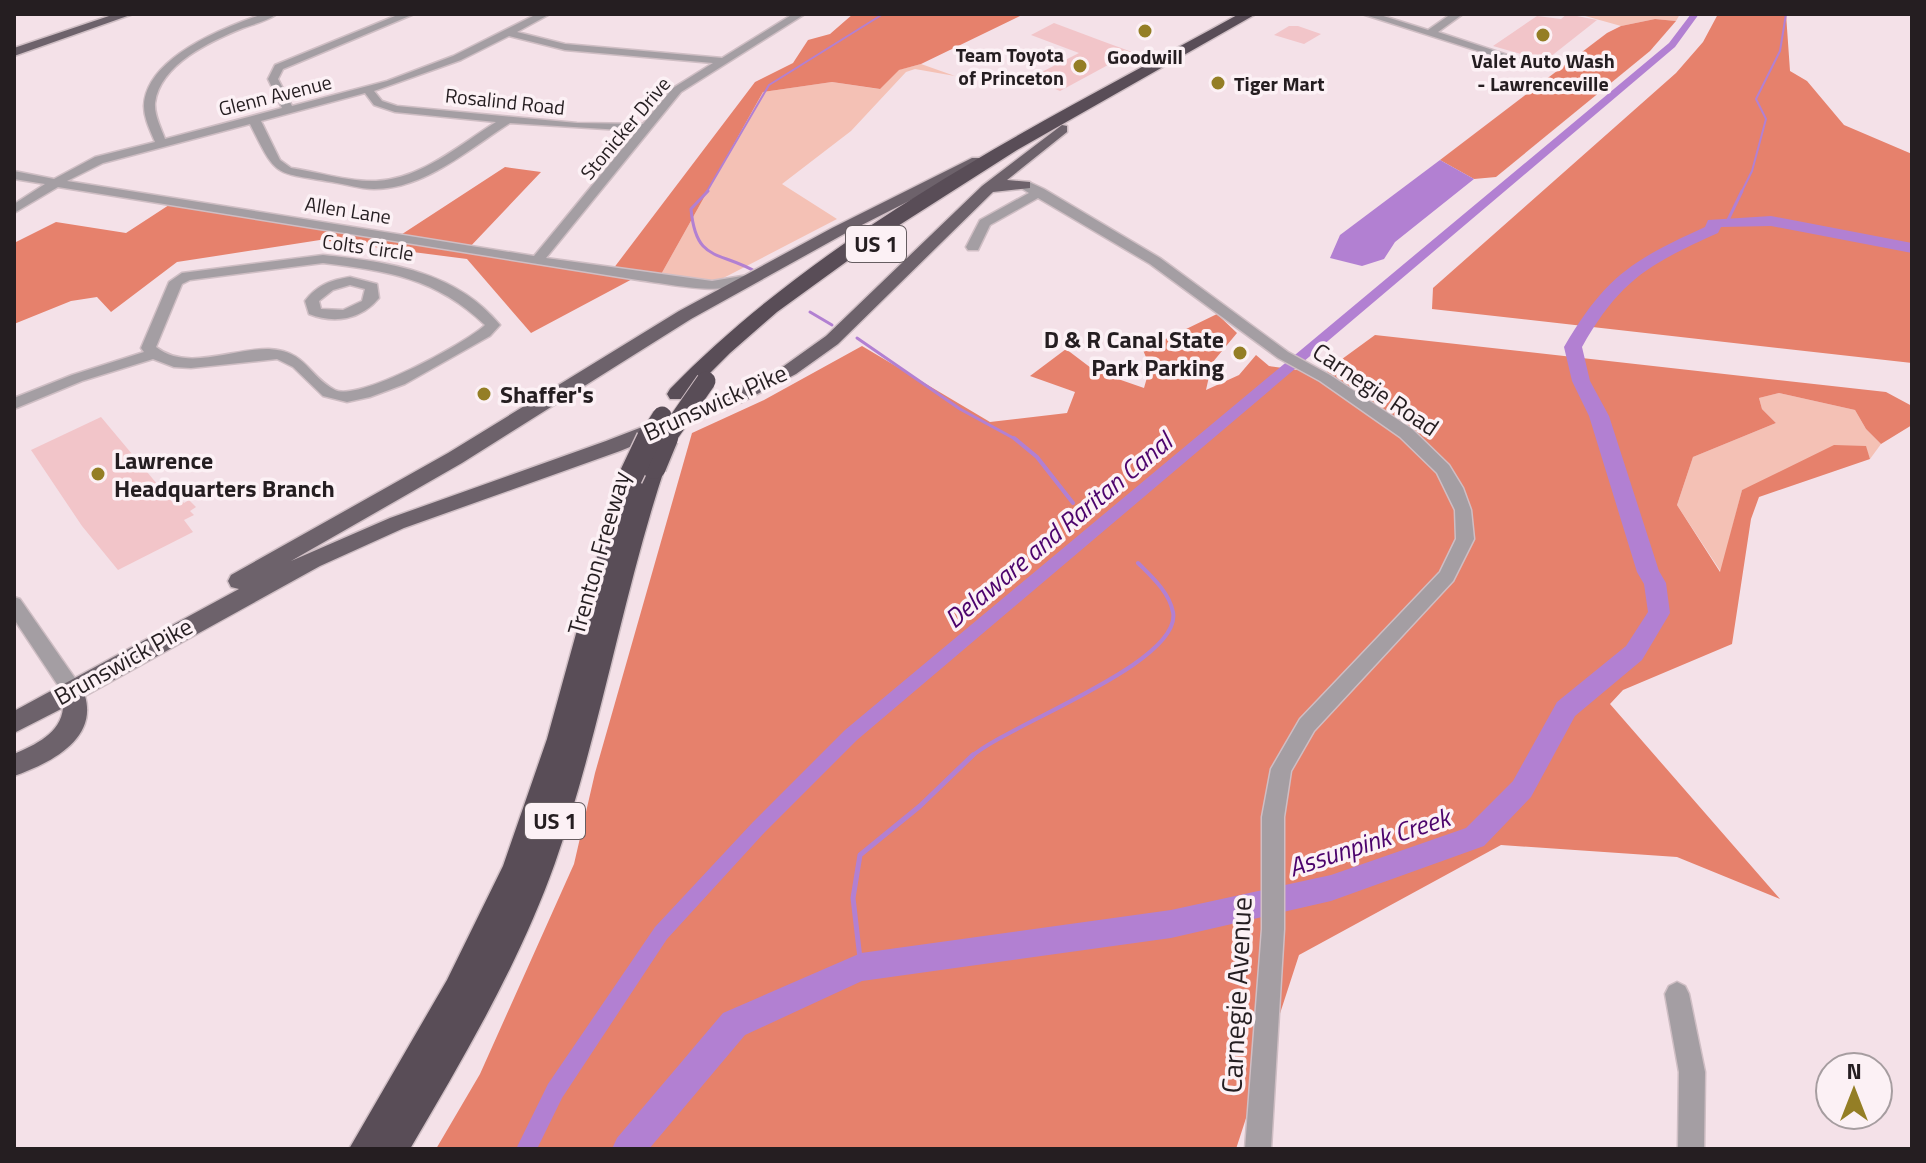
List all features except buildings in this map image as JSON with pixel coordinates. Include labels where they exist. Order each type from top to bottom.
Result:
[{"type":"highway","name":"Brunswick Pike","points":[[1015,143],[1249,14]]},
{"type":"highway","name":"Brunswick Pike","points":[[1062,129],[1263,14]]},
{"type":"highway","name":"Trenton Freeway","points":[[366,1149],[469,974],[519,865],[642,472],[667,435],[706,381],[765,324],[895,230],[1062,129]]},
{"type":"highway","name":"Trenton Freeway","points":[[391,1149],[488,982],[538,869],[566,783],[633,526],[645,444],[677,394],[721,347],[803,281],[938,190],[1015,143]]},
{"type":"main road","points":[[14,52],[127,14]]},
{"type":"main road","name":"Brunswick Pike","points":[[14,706],[68,684],[361,538],[613,446],[767,383],[832,340],[987,189],[1062,129]]},
{"type":"main road","name":"Brunswick Pike","points":[[14,723],[68,684],[393,495],[685,315],[756,275],[1015,143]]},
{"type":"main road","points":[[1016,165],[1018,176],[1032,188]]},
{"type":"main road","points":[[987,189],[1010,184],[1032,188]]},
{"type":"main road","points":[[14,765],[40,754],[65,735],[78,713],[78,703],[68,684]]},
{"type":"street","points":[[236,14],[253,21]]},
{"type":"street","points":[[161,143],[150,107],[158,82],[173,65],[195,49],[272,14]]},
{"type":"street","points":[[289,110],[273,79],[279,67],[409,14]]},
{"type":"street","name":"Glenn Avenue","points":[[14,209],[99,160],[368,90],[436,67],[545,14]]},
{"type":"street","name":"Stonicker Drive","points":[[537,260],[677,90],[800,14]]},
{"type":"street","points":[[1367,14],[1542,68]]},
{"type":"street","points":[[1430,33],[1458,14]]},
{"type":"street","points":[[508,33],[565,47],[722,61]]},
{"type":"street","name":"Rosalind Road","points":[[368,90],[378,103],[388,108],[577,126],[646,128]]},
{"type":"street","points":[[254,119],[275,162],[287,171],[382,185],[420,175],[507,120]]},
{"type":"street","name":"Allen Lane","points":[[14,175],[677,281],[719,285],[756,275]]},
{"type":"street","points":[[973,247],[985,223],[1032,188]]},
{"type":"street","name":"Carnegie Road","points":[[1032,188],[1178,276],[1283,355],[1391,422],[1430,454],[1455,488],[1466,530],[1462,550],[1447,576],[1294,742],[1278,780],[1272,844]]},
{"type":"street","points":[[359,282],[405,239]]},
{"type":"street","name":"Colts Circle","points":[[309,260],[377,266],[424,275],[434,280],[479,310],[493,325],[485,333],[377,390],[343,398],[323,390],[309,370],[292,357],[276,353],[173,364],[148,348],[176,282],[187,276],[309,260]]},
{"type":"street","points":[[677,281],[695,293],[695,304],[685,315]]},
{"type":"street","points":[[14,404],[77,378],[153,354]]},
{"type":"street","points":[[14,604],[68,684]]},
{"type":"street","name":"Carnegie Avenue","points":[[1258,1149],[1273,929],[1272,844]]},
{"type":"street","points":[[1677,994],[1692,1072],[1691,1149]]},
{"type":"shaded area","points":[[853,14],[1024,14],[921,64],[899,70],[880,89],[832,82],[763,92],[659,278],[638,276],[531,333],[467,259],[320,240],[177,262],[111,312],[97,297],[71,301],[14,324],[14,243],[56,222],[126,233],[169,205],[393,240],[505,167],[541,172],[467,250],[610,273],[755,82],[793,63],[808,40],[830,34]]},
{"type":"shaded area","points":[[1578,14],[1680,14],[1676,21],[1655,19],[1621,26]]},
{"type":"shaded area","points":[[1718,14],[1786,14],[1790,71],[1807,81],[1844,125],[1912,154],[1912,363],[1432,309],[1433,288],[1676,73],[1703,42]]},
{"type":"shaded area","points":[[1655,19],[1676,21],[1650,51],[1496,177],[1474,179],[1440,160],[1607,33],[1621,26]]},
{"type":"shaded area","points":[[921,64],[955,76],[915,69],[906,72],[851,131],[782,184],[837,219],[706,287],[659,278],[763,92],[832,82],[879,89],[898,70]]},
{"type":"shaded area","points":[[1440,160],[1474,179],[1395,242],[1384,259],[1362,266],[1330,258],[1340,235]]},
{"type":"shaded area","points":[[1217,314],[1237,333],[1212,363],[1206,390],[1239,375],[1256,355],[1269,366],[1328,374],[1327,370],[1375,335],[1886,392],[1912,406],[1912,425],[1881,444],[1866,429],[1855,410],[1779,393],[1759,398],[1762,409],[1776,423],[1693,457],[1677,505],[1720,572],[1742,490],[1834,445],[1866,446],[1870,459],[1759,497],[1751,519],[1732,644],[1623,690],[1610,704],[1780,899],[1677,857],[1501,845],[1299,955],[1236,1149],[436,1149],[480,1074],[574,864],[595,773],[692,433],[764,400],[862,346],[990,422],[1067,413],[1075,392],[1030,376],[1066,349],[1095,371],[1144,388],[1150,367],[1143,350]]},
{"type":"shaded area","points":[[1779,393],[1855,410],[1866,429],[1881,444],[1870,459],[1865,446],[1742,490],[1721,572],[1677,505],[1693,457],[1776,423],[1762,409],[1759,398]]},
{"type":"waterway","points":[[706,193],[769,85],[883,14]]},
{"type":"waterway","name":"Delaware and Raritan Canal","points":[[526,1149],[555,1091],[661,933],[759,827],[851,735],[1672,45],[1695,14]]},
{"type":"waterway","points":[[1742,191],[1752,171],[1766,119],[1756,99],[1780,51],[1786,14]]},
{"type":"waterway","points":[[708,191],[691,209],[698,239],[712,253],[758,273]]},
{"type":"waterway","points":[[1727,222],[1742,191]]},
{"type":"waterway","name":"Assunpink Creek","points":[[628,1149],[734,1024],[861,967],[1171,924],[1331,888],[1475,837],[1522,789],[1566,709],[1634,653],[1659,613],[1655,583],[1648,572],[1599,416],[1581,381],[1573,347],[1601,302],[1629,273],[1664,252],[1712,230],[1714,223],[1771,221],[1912,248]]},
{"type":"waterway","points":[[810,312],[832,325]]},
{"type":"waterway","points":[[857,338],[960,409],[1015,439]]},
{"type":"waterway","points":[[1015,439],[1037,457],[1073,503]]},
{"type":"waterway","points":[[971,757],[1122,672],[1150,652],[1169,632],[1173,612],[1168,598],[1138,563]]},
{"type":"waterway","points":[[861,967],[853,898],[860,855],[920,806],[973,755]]},
{"type":"place","name":"Goodwill","points":[[1145,31]]},
{"type":"place","name":"Valet Auto Wash - Lawrenceville","points":[[1543,35]]},
{"type":"place","name":"Team Toyota of Princeton","points":[[1080,66]]},
{"type":"place","name":"Tiger Mart","points":[[1218,83]]},
{"type":"place","name":"D & R Canal State Park Parking","points":[[1240,353]]},
{"type":"place","name":"Shaffer's","points":[[484,394]]},
{"type":"place","name":"Lawrence Headquarters Branch","points":[[98,474]]}]
